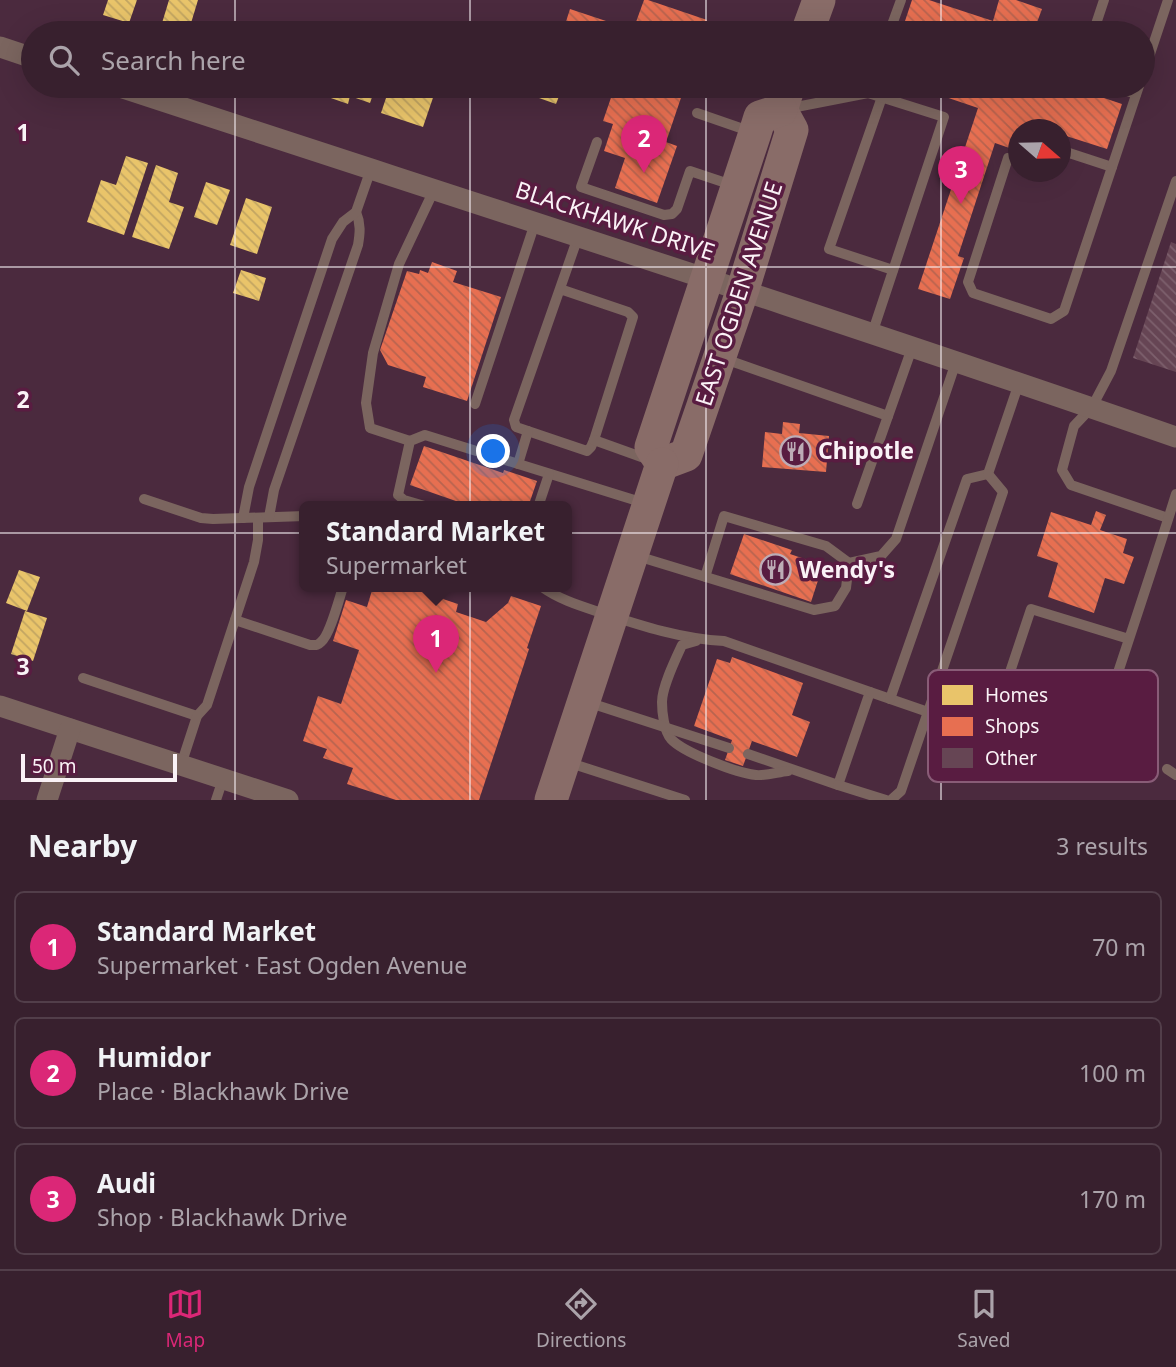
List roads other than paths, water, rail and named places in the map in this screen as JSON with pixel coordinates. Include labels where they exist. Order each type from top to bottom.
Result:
[{"type":"main road","name":"EAST OGDEN AVENUE","points":[[551,800],[650,505],[662,464],[651,447],[760,117],[785,98],[792,130],[743,289],[686,455],[662,464]]},
{"type":"street","points":[[0,47],[21,54]]},
{"type":"street","name":"BLACKHAWK DRIVE","points":[[154,98],[743,289],[1176,437]]},
{"type":"street","points":[[0,706],[288,800]]},
{"type":"street","points":[[47,800],[70,729]]},
{"type":"lane","points":[[893,21],[901,0]]},
{"type":"lane","points":[[1097,21],[1104,0]]},
{"type":"lane","points":[[1155,39],[1168,0]]},
{"type":"lane","points":[[882,98],[828,249],[893,270]]},
{"type":"lane","points":[[872,334],[944,117],[885,98]]},
{"type":"lane","points":[[1008,158],[968,282],[973,293],[1051,319],[1064,311],[1135,98]]},
{"type":"lane","points":[[697,113],[755,133]]},
{"type":"lane","points":[[597,142],[582,187],[664,215],[672,214],[677,209],[690,171],[737,187]]},
{"type":"lane","points":[[1071,154],[1112,167]]},
{"type":"lane","points":[[243,518],[249,487],[332,239],[343,222],[356,212],[371,169]]},
{"type":"lane","points":[[1168,518],[1072,485],[1062,470],[1074,426],[1092,407],[1111,371],[1176,181]]},
{"type":"lane","points":[[434,190],[399,264],[373,353],[366,403],[370,428],[410,441],[425,435],[650,505]]},
{"type":"lane","points":[[181,765],[197,716],[207,705],[254,562],[263,517],[358,245],[360,220],[356,212]]},
{"type":"lane","points":[[475,404],[535,223]]},
{"type":"lane","points":[[560,289],[628,312],[633,317],[594,440],[587,451],[516,427],[514,420],[560,289],[579,237]]},
{"type":"lane","points":[[857,504],[912,348]]},
{"type":"lane","points":[[720,357],[888,416]]},
{"type":"lane","points":[[849,563],[881,556],[896,539],[956,362]]},
{"type":"lane","points":[[988,474],[1019,383]]},
{"type":"lane","points":[[518,464],[528,431]]},
{"type":"lane","points":[[594,440],[662,464]]},
{"type":"lane","points":[[407,501],[398,495],[410,441]]},
{"type":"lane","points":[[540,501],[549,474]]},
{"type":"lane","points":[[890,699],[967,479],[988,474]]},
{"type":"lane","points":[[942,670],[1003,492],[988,474]]},
{"type":"lane","points":[[1119,670],[1176,494]]},
{"type":"lane","points":[[144,499],[201,518],[299,516]]},
{"type":"lane","points":[[705,577],[724,516],[826,545],[849,563]]},
{"type":"lane","points":[[632,554],[814,610],[835,606],[846,588],[849,563]]},
{"type":"lane","points":[[235,620],[310,645],[318,645],[328,633],[341,592]]},
{"type":"lane","points":[[550,592],[612,616],[699,640],[724,641],[928,712],[901,791],[888,800],[748,754]]},
{"type":"lane","points":[[1011,670],[1031,609],[1129,639]]},
{"type":"lane","points":[[699,640],[682,646],[671,669],[662,700],[670,738],[689,753],[756,775],[795,771]]},
{"type":"lane","points":[[83,678],[197,716]]},
{"type":"lane","points":[[838,785],[870,692]]},
{"type":"lane","points":[[584,701],[729,748]]},
{"type":"lane","points":[[564,761],[653,795],[685,800]]},
{"type":"lane","points":[[216,800],[223,779]]},
{"type":"place","name":"Humidor","points":[[644,173]]},
{"type":"place","name":"Audi","points":[[961,204]]},
{"type":"place","name":"Chipotle","points":[[795,451]]},
{"type":"place","name":"Wendy's","points":[[776,570]]},
{"type":"place","name":"Standard Market","points":[[436,673]]}]
